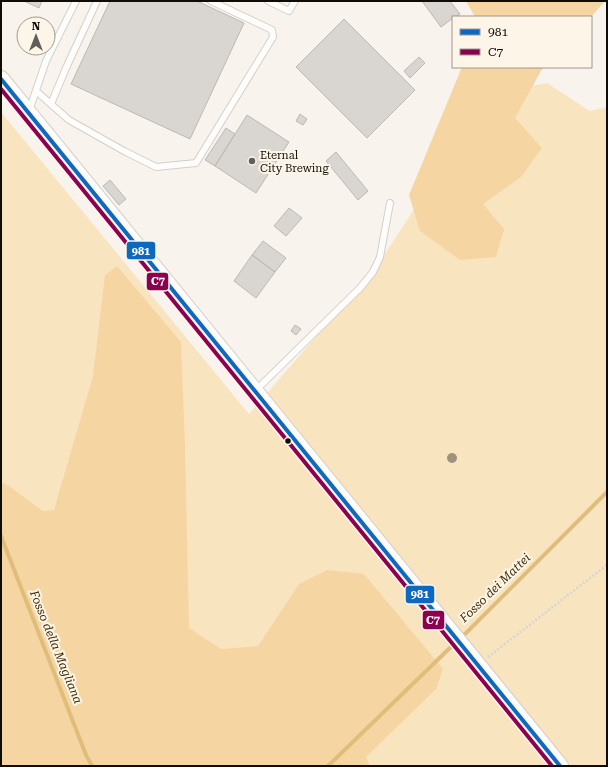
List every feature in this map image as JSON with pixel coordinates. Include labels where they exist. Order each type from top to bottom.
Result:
[{"type":"street","points":[[1,79],[560,766]]},
{"type":"lane","points":[[28,112],[46,61],[76,1]]},
{"type":"lane","points":[[51,104],[97,1]]},
{"type":"lane","points":[[36,91],[68,120],[156,167],[196,163],[273,37],[272,30],[211,1]]},
{"type":"lane","points":[[268,1],[289,11],[295,1]]},
{"type":"lane","points":[[255,391],[360,288],[373,272],[380,257],[390,203]]},
{"type":"path","points":[[476,662],[607,565]]},
{"type":"shaded area","points":[[466,1],[605,1],[592,16],[474,16]]},
{"type":"shaded area","points":[[462,68],[543,68],[515,118],[542,148],[521,177],[483,204],[504,229],[496,257],[460,260],[420,231],[409,195]]},
{"type":"shaded area","points":[[547,83],[590,111],[607,107],[607,766],[1,766],[1,112],[249,414],[377,266],[464,133],[477,97]]},
{"type":"shaded area","points":[[117,266],[181,342],[189,628],[221,649],[258,646],[299,584],[327,570],[364,574],[443,669],[436,689],[366,757],[370,766],[1,766],[1,482],[9,486],[43,511],[54,510],[93,376],[105,275]]},
{"type":"building","points":[[24,1],[42,1],[39,8]]},
{"type":"building","points":[[110,1],[197,1],[244,23],[190,139],[71,84]]},
{"type":"building","points":[[422,1],[450,1],[460,14],[452,16],[452,19],[441,27]]},
{"type":"building","points":[[344,19],[415,90],[367,138],[296,67]]},
{"type":"building","points":[[419,57],[425,63],[410,78],[404,71]]},
{"type":"building","points":[[300,114],[307,119],[303,125],[296,121]]},
{"type":"building","points":[[247,115],[289,142],[256,193],[215,166]]},
{"type":"building","points":[[226,128],[235,134],[215,166],[205,160]]},
{"type":"building","points":[[336,152],[368,191],[358,200],[326,161]]},
{"type":"building","points":[[110,180],[126,199],[119,205],[103,186]]},
{"type":"building","points":[[289,208],[302,218],[286,236],[274,226]]},
{"type":"building","points":[[263,241],[286,258],[275,272],[252,255]]},
{"type":"building","points":[[252,255],[275,272],[256,298],[234,281]]},
{"type":"building","points":[[295,325],[301,329],[296,335],[291,331]]},
{"type":"waterway","name":"Fosso dei Mattei","points":[[460,639],[607,492]]},
{"type":"waterway","name":"Fosso della Magliana","points":[[1,536],[86,755],[92,766]]},
{"type":"waterway","name":"Fosso dei Mattei","points":[[328,766],[455,643]]},
{"type":"transit line","name":"981","points":[[1,79],[560,766]]},
{"type":"transit line","name":"C7","points":[[1,89],[552,766]]},
{"type":"place","name":"Eternal City Brewing","points":[[252,161]]}]
